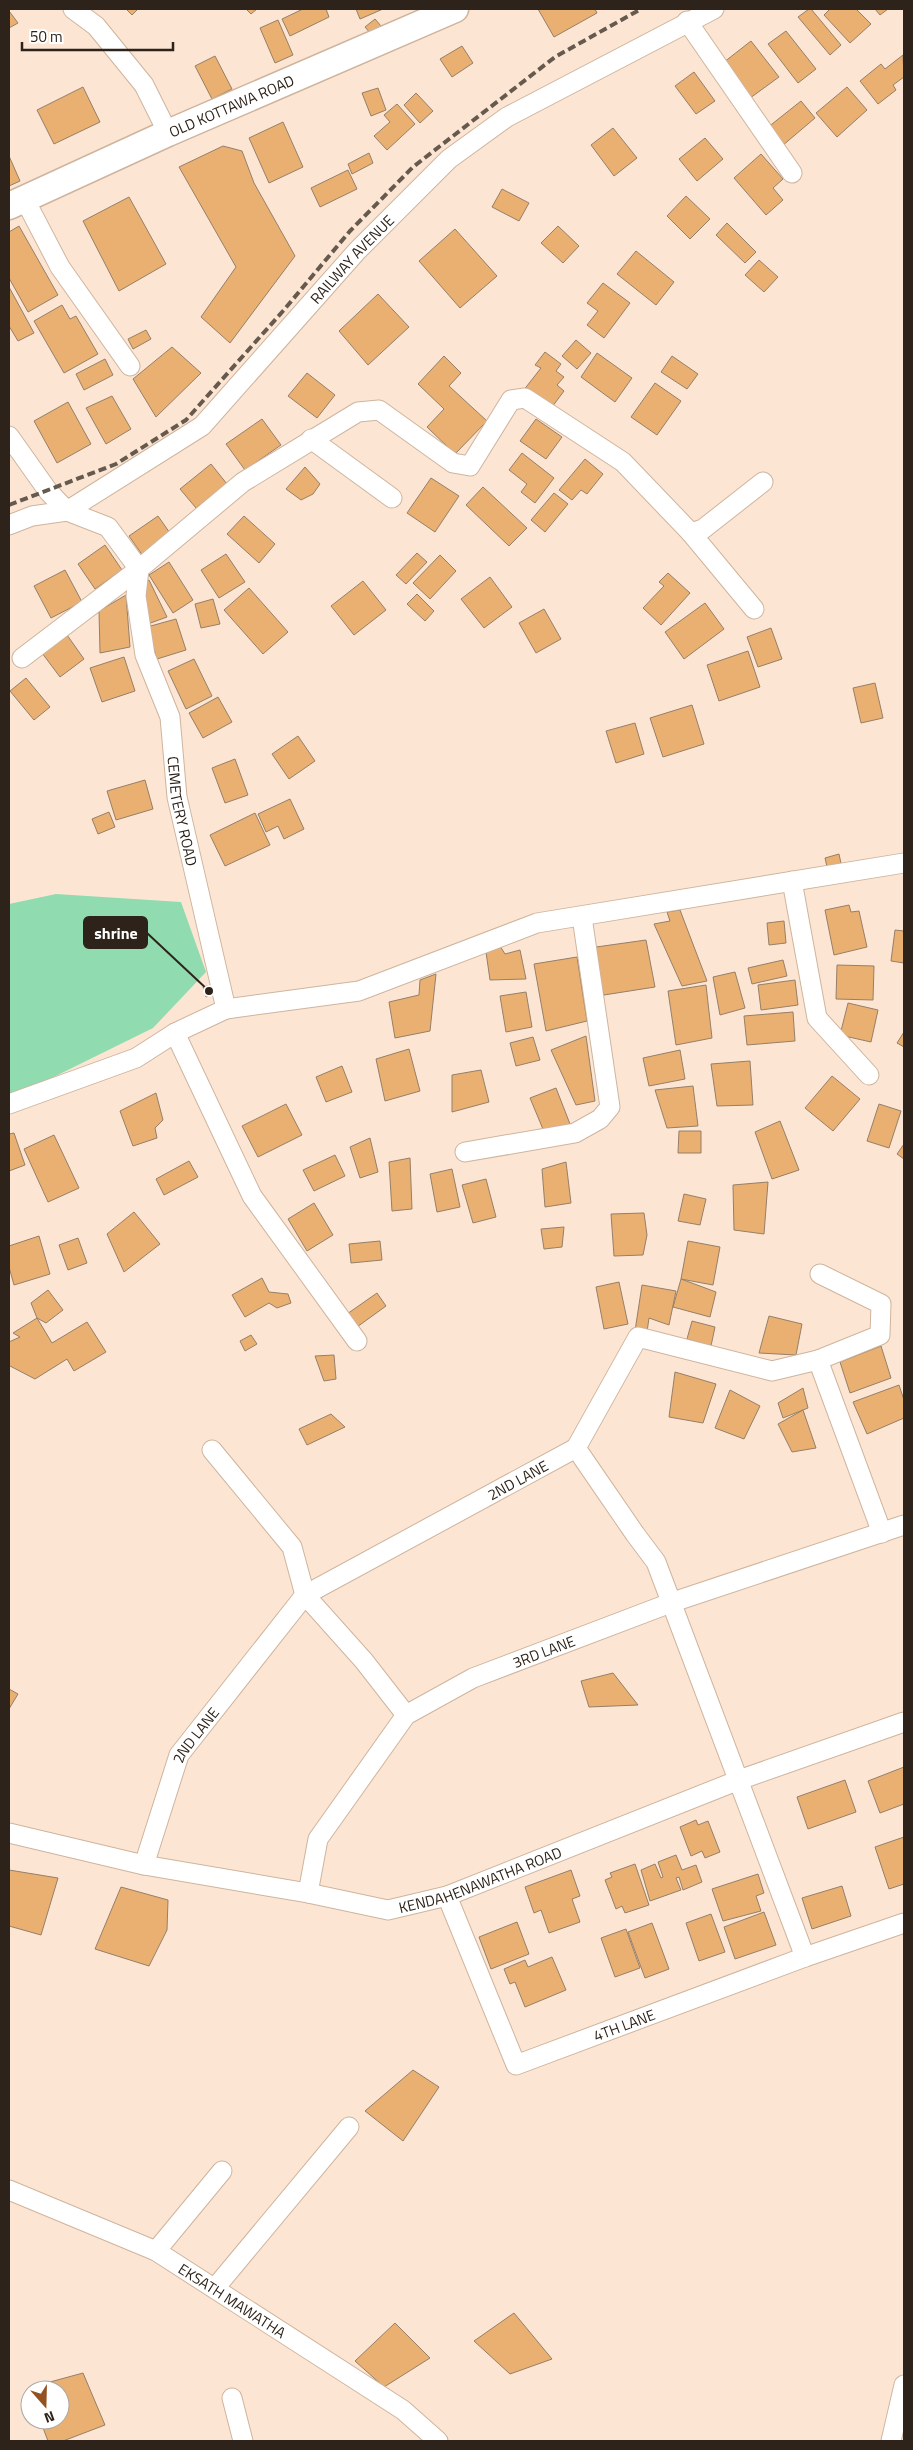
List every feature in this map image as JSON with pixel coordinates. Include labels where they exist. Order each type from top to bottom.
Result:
[{"type":"street","points":[[73,9],[96,26],[144,85],[168,133]]},
{"type":"street","name":"OLD KOTTAWA ROAD","points":[[17,202],[168,133],[454,9]]},
{"type":"street","name":"RAILWAY AVENUE","points":[[9,525],[32,516],[67,511],[202,426],[356,251],[449,159],[507,117],[714,9]]},
{"type":"street","points":[[688,21],[792,173]]},
{"type":"street","points":[[17,202],[130,366]]},
{"type":"street","points":[[22,658],[139,569],[243,482],[310,439],[358,412],[379,410],[454,463],[470,466],[511,400],[525,398],[623,462],[691,533],[754,610]]},
{"type":"street","points":[[9,436],[48,491],[67,511],[108,527],[139,569]]},
{"type":"street","points":[[310,439],[392,498]]},
{"type":"street","points":[[691,533],[703,529],[763,482]]},
{"type":"street","name":"CEMETERY ROAD","points":[[139,569],[136,596],[145,655],[170,717],[177,797],[226,1009]]},
{"type":"street","points":[[9,1104],[136,1058],[174,1033],[226,1009],[359,991],[537,922],[582,917],[904,863]]},
{"type":"street","points":[[792,881],[817,1018],[869,1075]]},
{"type":"street","points":[[465,1152],[575,1133],[600,1119],[610,1107],[582,917]]},
{"type":"street","points":[[174,1033],[252,1196],[357,1341]]},
{"type":"street","points":[[806,1957],[673,1602],[656,1562],[576,1448],[638,1337],[772,1370],[818,1360],[880,1335],[881,1304],[820,1274]]},
{"type":"street","points":[[818,1360],[882,1533]]},
{"type":"street","name":"2ND LANE","points":[[144,1865],[179,1755],[305,1595],[576,1448]]},
{"type":"street","points":[[212,1450],[292,1547],[305,1595],[364,1661],[406,1715]]},
{"type":"street","name":"3RD LANE","points":[[308,1894],[318,1839],[406,1715],[473,1678],[673,1602],[904,1525]]},
{"type":"street","name":"KENDAHENAWATHA ROAD","points":[[9,1833],[144,1865],[388,1910],[447,1896],[739,1780],[904,1722]]},
{"type":"street","name":"4TH LANE","points":[[447,1896],[516,2066],[806,1957],[904,1923]]},
{"type":"street","points":[[215,2288],[349,2128]]},
{"type":"street","points":[[156,2251],[222,2171]]},
{"type":"street","name":"EKSATH MAWATHA","points":[[9,2190],[156,2251],[403,2410],[438,2441]]},
{"type":"street","points":[[891,2441],[904,2385]]},
{"type":"street","points":[[232,2398],[243,2441]]},
{"type":"green space","points":[[56,894],[181,902],[206,972],[153,1028],[9,1099],[9,904]]},
{"type":"building","points":[[126,9],[138,9],[132,15]]},
{"type":"building","points":[[246,9],[257,9],[251,14]]},
{"type":"building","points":[[303,9],[326,9],[329,17],[290,36],[282,19]]},
{"type":"building","points":[[356,9],[383,9],[360,19]]},
{"type":"building","points":[[538,9],[595,9],[597,13],[554,37]]},
{"type":"building","points":[[809,9],[841,45],[830,55],[798,17]]},
{"type":"building","points":[[830,9],[856,9],[871,24],[850,43],[824,15]]},
{"type":"building","points":[[875,9],[888,9],[880,15]]},
{"type":"building","points":[[9,11],[18,23],[9,28]]},
{"type":"building","points":[[375,19],[387,33],[377,41],[365,27]]},
{"type":"building","points":[[278,20],[293,55],[275,63],[260,28]]},
{"type":"building","points":[[786,31],[816,69],[798,83],[768,44]]},
{"type":"building","points":[[751,41],[779,77],[746,101],[719,66]]},
{"type":"building","points":[[462,46],[473,63],[452,77],[440,59]]},
{"type":"building","points":[[903,55],[904,77],[893,85],[896,90],[878,104],[860,81],[881,64],[885,69]]},
{"type":"building","points":[[215,56],[232,89],[212,99],[195,66]]},
{"type":"building","points":[[694,72],[715,101],[696,114],[675,86]]},
{"type":"building","points":[[83,87],[100,122],[54,144],[37,110]]},
{"type":"building","points":[[847,87],[867,110],[837,137],[816,113]]},
{"type":"building","points":[[378,88],[386,110],[371,116],[362,93]]},
{"type":"building","points":[[416,93],[433,111],[420,123],[404,105]]},
{"type":"building","points":[[801,101],[815,118],[782,146],[767,128]]},
{"type":"building","points":[[397,104],[415,124],[387,150],[374,136],[390,122],[384,115]]},
{"type":"building","points":[[283,122],[303,167],[269,183],[249,138]]},
{"type":"building","points":[[613,128],[637,158],[614,176],[591,145]]},
{"type":"building","points":[[705,138],[723,159],[697,181],[679,159]]},
{"type":"building","points":[[223,146],[242,151],[254,183],[295,256],[230,343],[201,317],[236,267],[179,167]]},
{"type":"building","points":[[369,153],[373,163],[352,174],[348,164]]},
{"type":"building","points":[[761,154],[783,179],[773,188],[783,200],[766,215],[734,178]]},
{"type":"building","points":[[9,156],[20,181],[9,186]]},
{"type":"building","points":[[348,170],[357,189],[320,207],[311,188]]},
{"type":"building","points":[[502,189],[529,203],[519,221],[492,207]]},
{"type":"building","points":[[686,196],[710,219],[690,239],[667,216]]},
{"type":"building","points":[[129,197],[166,264],[119,291],[83,221]]},
{"type":"building","points":[[727,223],[756,252],[745,263],[716,235]]},
{"type":"building","points":[[19,226],[58,295],[28,312],[9,278],[9,232]]},
{"type":"building","points":[[558,226],[579,246],[563,263],[541,243]]},
{"type":"building","points":[[455,229],[497,276],[460,308],[419,261]]},
{"type":"building","points":[[636,251],[674,282],[656,305],[617,274]]},
{"type":"building","points":[[759,260],[778,277],[764,292],[745,275]]},
{"type":"building","points":[[603,283],[630,303],[604,338],[587,325],[598,311],[587,303]]},
{"type":"building","points":[[9,287],[34,333],[18,341],[9,326]]},
{"type":"building","points":[[378,294],[409,327],[368,365],[339,331]]},
{"type":"building","points":[[62,305],[70,319],[76,316],[98,354],[64,373],[34,321]]},
{"type":"building","points":[[146,330],[151,339],[133,349],[128,339]]},
{"type":"building","points":[[576,340],[591,353],[577,369],[562,356]]},
{"type":"building","points":[[172,347],[201,373],[156,417],[133,379]]},
{"type":"building","points":[[545,352],[561,364],[556,371],[564,377],[557,385],[564,391],[549,411],[523,391],[541,368],[535,365]]},
{"type":"building","points":[[597,353],[632,378],[615,402],[581,377]]},
{"type":"building","points":[[444,356],[461,373],[449,386],[487,421],[455,454],[427,427],[444,409],[418,384]]},
{"type":"building","points":[[672,356],[698,374],[687,389],[661,372]]},
{"type":"building","points":[[105,359],[113,375],[84,390],[76,374]]},
{"type":"building","points":[[307,373],[335,395],[317,418],[288,396]]},
{"type":"building","points":[[655,383],[681,401],[657,435],[631,417]]},
{"type":"building","points":[[112,396],[131,429],[106,444],[86,408]]},
{"type":"building","points":[[68,402],[91,444],[57,463],[34,421]]},
{"type":"building","points":[[262,419],[281,445],[245,470],[226,444]]},
{"type":"building","points":[[536,419],[562,437],[546,459],[520,441]]},
{"type":"building","points":[[522,453],[554,478],[535,503],[521,492],[527,484],[509,470]]},
{"type":"building","points":[[585,459],[603,474],[587,494],[581,490],[572,500],[559,490]]},
{"type":"building","points":[[211,464],[227,484],[196,508],[180,489]]},
{"type":"building","points":[[305,467],[320,484],[313,494],[301,500],[286,489]]},
{"type":"building","points":[[431,478],[459,496],[435,532],[407,513]]},
{"type":"building","points":[[483,487],[527,528],[509,546],[466,505]]},
{"type":"building","points":[[554,493],[568,504],[545,532],[531,520]]},
{"type":"building","points":[[158,516],[172,536],[143,556],[129,536]]},
{"type":"building","points":[[244,516],[275,544],[259,563],[227,534]]},
{"type":"building","points":[[105,545],[122,570],[95,589],[78,564]]},
{"type":"building","points":[[417,553],[427,562],[406,584],[396,575]]},
{"type":"building","points":[[226,554],[245,582],[219,598],[201,570]]},
{"type":"building","points":[[440,555],[456,571],[430,599],[413,583]]},
{"type":"building","points":[[169,562],[193,600],[173,613],[149,575]]},
{"type":"building","points":[[65,570],[82,602],[51,618],[34,586]]},
{"type":"building","points":[[668,573],[690,593],[661,625],[643,608],[664,586],[659,582]]},
{"type":"building","points":[[490,577],[512,607],[484,628],[461,599]]},
{"type":"building","points":[[149,580],[167,617],[145,625],[141,584]]},
{"type":"building","points":[[363,581],[386,610],[354,635],[331,606]]},
{"type":"building","points":[[249,588],[288,632],[263,654],[224,610]]},
{"type":"building","points":[[417,594],[434,611],[425,621],[407,604]]},
{"type":"building","points":[[126,595],[130,647],[100,653],[99,611]]},
{"type":"building","points":[[213,599],[220,624],[201,628],[195,604]]},
{"type":"building","points":[[705,603],[724,629],[684,659],[665,632]]},
{"type":"building","points":[[544,609],[561,639],[536,653],[519,623]]},
{"type":"building","points":[[176,619],[186,650],[157,659],[147,627]]},
{"type":"building","points":[[771,628],[782,659],[758,667],[747,637]]},
{"type":"building","points":[[67,635],[84,659],[60,677],[42,653]]},
{"type":"building","points":[[748,651],[760,687],[719,701],[707,665]]},
{"type":"building","points":[[124,657],[135,691],[102,702],[90,668]]},
{"type":"building","points":[[194,659],[212,696],[186,709],[168,671]]},
{"type":"building","points":[[26,678],[50,707],[34,720],[10,691]]},
{"type":"building","points":[[875,683],[883,718],[861,723],[853,688]]},
{"type":"building","points":[[218,697],[232,722],[203,738],[189,713]]},
{"type":"building","points":[[692,705],[704,744],[663,757],[650,718]]},
{"type":"building","points":[[635,723],[644,754],[616,763],[606,731]]},
{"type":"building","points":[[298,736],[315,761],[289,779],[272,754]]},
{"type":"building","points":[[235,759],[248,795],[225,803],[212,768]]},
{"type":"building","points":[[145,780],[153,809],[116,820],[107,791]]},
{"type":"building","points":[[290,799],[304,829],[284,839],[278,826],[266,832],[258,814]]},
{"type":"building","points":[[109,812],[115,827],[98,834],[92,819]]},
{"type":"building","points":[[255,813],[270,845],[225,866],[210,835]]},
{"type":"building","points":[[839,854],[842,868],[828,871],[825,858]]},
{"type":"building","points":[[849,905],[851,912],[859,911],[867,947],[834,955],[825,910]]},
{"type":"building","points":[[680,910],[707,981],[682,986],[654,924],[670,921],[667,912]]},
{"type":"building","points":[[784,921],[786,943],[769,945],[767,923]]},
{"type":"building","points":[[895,930],[904,931],[904,963],[891,961]]},
{"type":"building","points":[[646,940],[655,987],[604,995],[589,948]]},
{"type":"building","points":[[500,946],[505,954],[520,950],[526,979],[490,980],[486,952]]},
{"type":"building","points":[[577,957],[587,1021],[546,1031],[534,964]]},
{"type":"building","points":[[783,960],[787,976],[752,984],[748,968]]},
{"type":"building","points":[[837,965],[874,966],[873,1000],[836,999]]},
{"type":"building","points":[[735,972],[745,1008],[720,1015],[713,977]]},
{"type":"building","points":[[436,974],[430,1031],[395,1038],[389,1002],[419,995],[420,980]]},
{"type":"building","points":[[795,980],[798,1005],[761,1010],[758,985]]},
{"type":"building","points":[[211,985],[214,994],[206,997],[203,987]]},
{"type":"building","points":[[706,985],[712,1038],[676,1045],[668,991]]},
{"type":"building","points":[[526,992],[532,1027],[506,1032],[500,996]]},
{"type":"building","points":[[848,1003],[878,1010],[871,1042],[840,1035]]},
{"type":"building","points":[[793,1012],[795,1041],[747,1045],[744,1016]]},
{"type":"building","points":[[904,1032],[904,1047],[897,1043]]},
{"type":"building","points":[[586,1036],[595,1101],[576,1105],[551,1050]]},
{"type":"building","points":[[533,1037],[540,1060],[516,1066],[510,1043]]},
{"type":"building","points":[[409,1049],[420,1091],[385,1101],[376,1059]]},
{"type":"building","points":[[680,1050],[685,1079],[649,1086],[643,1058]]},
{"type":"building","points":[[750,1061],[753,1105],[717,1106],[711,1064]]},
{"type":"building","points":[[342,1066],[352,1092],[326,1102],[316,1077]]},
{"type":"building","points":[[481,1070],[489,1102],[452,1112],[452,1075]]},
{"type":"building","points":[[832,1076],[860,1099],[833,1131],[805,1108]]},
{"type":"building","points":[[693,1086],[698,1126],[667,1128],[655,1090]]},
{"type":"building","points":[[556,1088],[570,1124],[545,1134],[530,1098]]},
{"type":"building","points":[[156,1093],[163,1120],[155,1128],[157,1138],[133,1146],[120,1111]]},
{"type":"building","points":[[286,1104],[302,1135],[258,1157],[242,1126]]},
{"type":"building","points":[[879,1104],[901,1111],[889,1148],[867,1141]]},
{"type":"building","points":[[780,1121],[799,1170],[772,1179],[755,1132]]},
{"type":"building","points":[[679,1131],[701,1131],[701,1153],[678,1153]]},
{"type":"building","points":[[14,1133],[25,1165],[9,1171],[9,1134]]},
{"type":"building","points":[[54,1135],[79,1188],[48,1202],[24,1149]]},
{"type":"building","points":[[370,1138],[378,1172],[360,1178],[350,1147]]},
{"type":"building","points":[[904,1144],[904,1159],[897,1154]]},
{"type":"building","points":[[335,1155],[345,1176],[314,1191],[303,1170]]},
{"type":"building","points":[[410,1158],[412,1209],[392,1211],[389,1162]]},
{"type":"building","points":[[189,1161],[198,1177],[164,1195],[156,1179]]},
{"type":"building","points":[[566,1162],[571,1203],[545,1207],[542,1169]]},
{"type":"building","points":[[452,1169],[460,1207],[437,1212],[430,1174]]},
{"type":"building","points":[[486,1179],[496,1217],[473,1223],[462,1185]]},
{"type":"building","points":[[768,1182],[764,1234],[734,1230],[733,1185]]},
{"type":"building","points":[[684,1194],[706,1199],[700,1225],[678,1221]]},
{"type":"building","points":[[314,1203],[333,1235],[307,1251],[288,1219]]},
{"type":"building","points":[[134,1212],[160,1244],[124,1272],[107,1234]]},
{"type":"building","points":[[644,1213],[647,1235],[643,1255],[614,1256],[611,1214]]},
{"type":"building","points":[[564,1227],[562,1247],[544,1249],[541,1229]]},
{"type":"building","points":[[39,1236],[50,1274],[14,1285],[9,1267],[9,1246]]},
{"type":"building","points":[[78,1238],[87,1263],[68,1270],[59,1245]]},
{"type":"building","points":[[380,1241],[382,1260],[351,1263],[349,1244]]},
{"type":"building","points":[[688,1241],[720,1247],[713,1285],[681,1279]]},
{"type":"building","points":[[262,1278],[269,1292],[288,1294],[291,1303],[277,1308],[269,1303],[245,1317],[232,1295]]},
{"type":"building","points":[[681,1279],[716,1292],[710,1317],[673,1307]]},
{"type":"building","points":[[619,1282],[628,1324],[604,1329],[596,1287]]},
{"type":"building","points":[[642,1285],[676,1291],[669,1325],[649,1318],[647,1332],[635,1331]]},
{"type":"building","points":[[48,1290],[63,1310],[46,1323],[37,1318],[31,1303]]},
{"type":"building","points":[[377,1293],[386,1306],[357,1327],[347,1314]]},
{"type":"building","points":[[769,1316],[802,1324],[796,1355],[759,1353]]},
{"type":"building","points":[[37,1318],[52,1343],[87,1322],[106,1352],[74,1371],[67,1359],[35,1379],[9,1367],[9,1342],[20,1337],[13,1333]]},
{"type":"building","points":[[692,1321],[715,1327],[711,1346],[687,1339]]},
{"type":"building","points":[[251,1335],[257,1344],[245,1351],[240,1341]]},
{"type":"building","points":[[881,1346],[891,1378],[850,1393],[840,1362]]},
{"type":"building","points":[[334,1355],[336,1379],[324,1381],[315,1356]]},
{"type":"building","points":[[675,1372],[716,1384],[703,1423],[669,1417]]},
{"type":"building","points":[[899,1385],[904,1400],[904,1418],[867,1434],[853,1402]]},
{"type":"building","points":[[803,1388],[808,1408],[783,1418],[778,1403]]},
{"type":"building","points":[[730,1390],[760,1406],[744,1439],[715,1428]]},
{"type":"building","points":[[803,1410],[816,1448],[792,1452],[778,1424]]},
{"type":"building","points":[[331,1414],[345,1427],[307,1445],[299,1429]]},
{"type":"building","points":[[613,1673],[638,1705],[589,1707],[581,1681]]},
{"type":"building","points":[[9,1689],[18,1694],[9,1709]]},
{"type":"building","points":[[904,1767],[904,1804],[880,1813],[868,1781]]},
{"type":"building","points":[[845,1780],[856,1812],[808,1829],[797,1797]]},
{"type":"building","points":[[696,1820],[698,1825],[708,1821],[720,1852],[705,1858],[702,1851],[691,1856],[680,1827]]},
{"type":"building","points":[[904,1837],[904,1884],[889,1889],[875,1847]]},
{"type":"building","points":[[676,1855],[682,1870],[696,1865],[702,1882],[683,1890],[679,1877],[676,1878],[681,1890],[650,1901],[641,1870],[655,1864],[661,1878],[663,1877],[658,1862]]},
{"type":"building","points":[[635,1864],[649,1905],[625,1913],[622,1906],[616,1909],[605,1880],[612,1877],[610,1873]]},
{"type":"building","points":[[9,1870],[58,1878],[41,1935],[9,1926]]},
{"type":"building","points":[[571,1870],[580,1896],[572,1899],[580,1922],[549,1933],[541,1910],[534,1913],[525,1887]]},
{"type":"building","points":[[758,1874],[764,1893],[756,1896],[761,1911],[723,1921],[712,1889]]},
{"type":"building","points":[[842,1886],[851,1916],[812,1929],[802,1898]]},
{"type":"building","points":[[121,1887],[168,1900],[167,1930],[149,1966],[95,1949]]},
{"type":"building","points":[[764,1912],[776,1945],[735,1959],[724,1927]]},
{"type":"building","points":[[711,1914],[725,1952],[699,1961],[686,1923]]},
{"type":"building","points":[[517,1922],[529,1954],[491,1969],[479,1937]]},
{"type":"building","points":[[652,1923],[669,1969],[645,1978],[628,1932]]},
{"type":"building","points":[[626,1929],[640,1968],[615,1977],[601,1938]]},
{"type":"building","points":[[552,1957],[566,1990],[525,2007],[515,1982],[510,1984],[504,1969],[525,1960],[528,1967]]},
{"type":"building","points":[[413,2070],[439,2087],[403,2141],[365,2111]]},
{"type":"building","points":[[514,2313],[552,2359],[510,2374],[474,2341]]},
{"type":"building","points":[[395,2323],[430,2358],[384,2387],[355,2361]]},
{"type":"building","points":[[83,2373],[105,2425],[63,2441],[48,2441],[44,2430],[70,2430],[70,2380],[57,2380]]},
{"type":"railway","points":[[9,505],[116,464],[186,420],[283,311],[350,231],[413,167],[555,57],[641,9]]},
{"type":"place","name":"shrine","points":[[209,991]]}]
